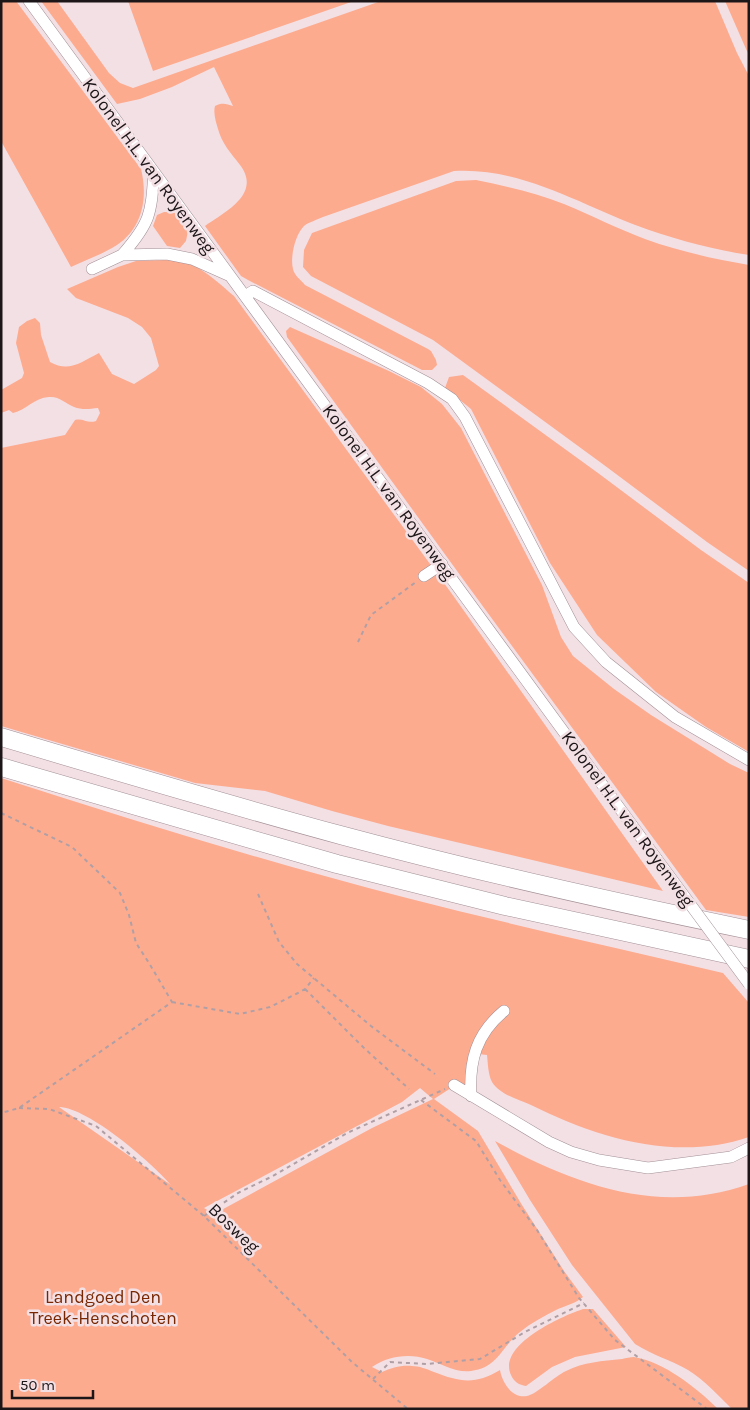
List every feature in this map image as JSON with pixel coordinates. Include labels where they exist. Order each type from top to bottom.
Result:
[{"type":"highway","points":[[1,737],[169,787],[345,836],[514,879],[749,930]]},
{"type":"highway","points":[[1,767],[337,864],[505,906],[749,959]]},
{"type":"street","name":"Kolonel H.L. van Royenweg","points":[[29,1],[749,984]]},
{"type":"street","points":[[122,256],[140,234],[149,216],[154,172]]},
{"type":"street","points":[[92,269],[122,256],[154,254],[180,256],[230,276]]},
{"type":"street","points":[[245,296],[253,291],[428,383],[452,399],[465,417],[574,626],[606,662],[675,717],[749,760]]},
{"type":"street","points":[[424,576],[442,564]]},
{"type":"street","points":[[471,1096],[471,1072],[479,1039],[492,1020],[504,1011]]},
{"type":"street","points":[[454,1085],[549,1142],[571,1152],[599,1160],[648,1168],[731,1157],[749,1148]]},
{"type":"path","points":[[358,642],[371,616],[424,576]]},
{"type":"path","points":[[1,813],[72,847],[120,893],[129,915],[136,943],[172,1002]]},
{"type":"path","points":[[258,894],[279,942],[297,964],[371,1026],[435,1074]]},
{"type":"path","points":[[1,1113],[19,1108],[172,1002],[240,1014],[270,1007],[305,989],[314,978]]},
{"type":"path","points":[[305,989],[364,1048],[409,1089]]},
{"type":"path","points":[[204,1216],[238,1193],[273,1176],[348,1133],[454,1085]]},
{"type":"path","points":[[421,1100],[476,1141],[500,1180],[537,1230],[584,1303],[615,1340],[708,1409]]},
{"type":"path","name":"Bosweg","points":[[19,1108],[50,1109],[96,1126],[204,1216],[352,1362],[408,1409]]},
{"type":"path","points":[[373,1379],[390,1362],[426,1364],[480,1360],[524,1332],[584,1303]]},
{"type":"green space","points":[[1,1],[16,1],[141,169],[144,190],[143,201],[138,221],[133,230],[126,238],[112,248],[71,267],[1,141]]},
{"type":"green space","points":[[41,1],[57,1],[109,73],[120,83],[133,88],[381,1],[715,1],[749,76],[749,255],[711,248],[661,234],[530,182],[480,171],[454,171],[323,217],[304,226],[298,235],[293,252],[292,264],[296,275],[305,285],[431,351],[437,365],[432,370],[422,370],[241,276],[205,226],[231,208],[244,193],[247,185],[246,175],[224,144],[216,123],[215,106],[227,104],[233,106],[214,67],[172,87],[140,99],[117,104]]},
{"type":"green space","points":[[128,1],[354,1],[153,71]]},
{"type":"green space","points":[[725,1],[749,1],[749,55],[746,49]]},
{"type":"green space","points":[[476,180],[521,190],[553,200],[658,243],[696,254],[749,265],[749,571],[433,340],[311,276],[303,267],[304,250],[312,233],[456,181]]},
{"type":"green space","points":[[164,212],[174,212],[188,231],[186,241],[180,248],[167,246],[153,226],[157,215]]},
{"type":"green space","points":[[168,260],[186,263],[208,275],[234,296],[452,594],[663,891],[388,826],[265,791],[195,783],[1,726],[1,448],[65,435],[75,420],[96,421],[100,413],[98,408],[77,408],[53,397],[39,400],[13,413],[9,410],[1,413],[1,390],[22,378],[24,373],[16,343],[19,327],[35,318],[40,323],[41,335],[50,362],[63,367],[75,365],[99,353],[112,374],[134,384],[159,366],[151,338],[142,327],[128,318],[76,298],[67,289],[136,261]]},
{"type":"green space","points":[[290,327],[421,387],[442,404],[461,428],[542,585],[561,637],[573,656],[614,689],[651,715],[730,764],[749,773],[749,917],[706,910],[287,337],[286,331]]},
{"type":"green space","points":[[463,375],[701,550],[749,583],[749,752],[706,727],[656,692],[597,635],[550,563],[471,409],[445,388],[449,377]]},
{"type":"green space","name":"Landgoed Den Treek-Henschoten","points":[[1,778],[203,841],[356,885],[486,918],[723,973],[749,1003],[749,1137],[721,1144],[665,1147],[637,1143],[583,1127],[515,1099],[499,1090],[492,1082],[487,1055],[469,1053],[465,1087],[456,1080],[451,1088],[434,1099],[478,1131],[522,1205],[583,1297],[547,1315],[520,1332],[494,1361],[480,1369],[459,1371],[413,1356],[392,1358],[372,1367],[382,1372],[400,1366],[417,1367],[460,1380],[483,1378],[500,1370],[505,1384],[512,1392],[517,1395],[527,1396],[573,1368],[593,1362],[634,1357],[657,1364],[668,1370],[700,1393],[718,1409],[1,1409]],"holes":[[[420,1088],[433,1099],[372,1128],[214,1214],[204,1208],[402,1102]],[[59,1107],[86,1116],[102,1126],[135,1150],[171,1185]]]},
{"type":"green space","points":[[495,1141],[556,1171],[618,1191],[650,1196],[683,1197],[716,1193],[749,1184],[749,1409],[732,1409],[694,1374],[635,1344],[572,1265]]},
{"type":"green space","points":[[583,1309],[593,1309],[626,1347],[575,1357],[552,1367],[526,1386],[515,1381],[511,1375],[509,1364],[513,1353],[522,1343],[547,1325]]}]
